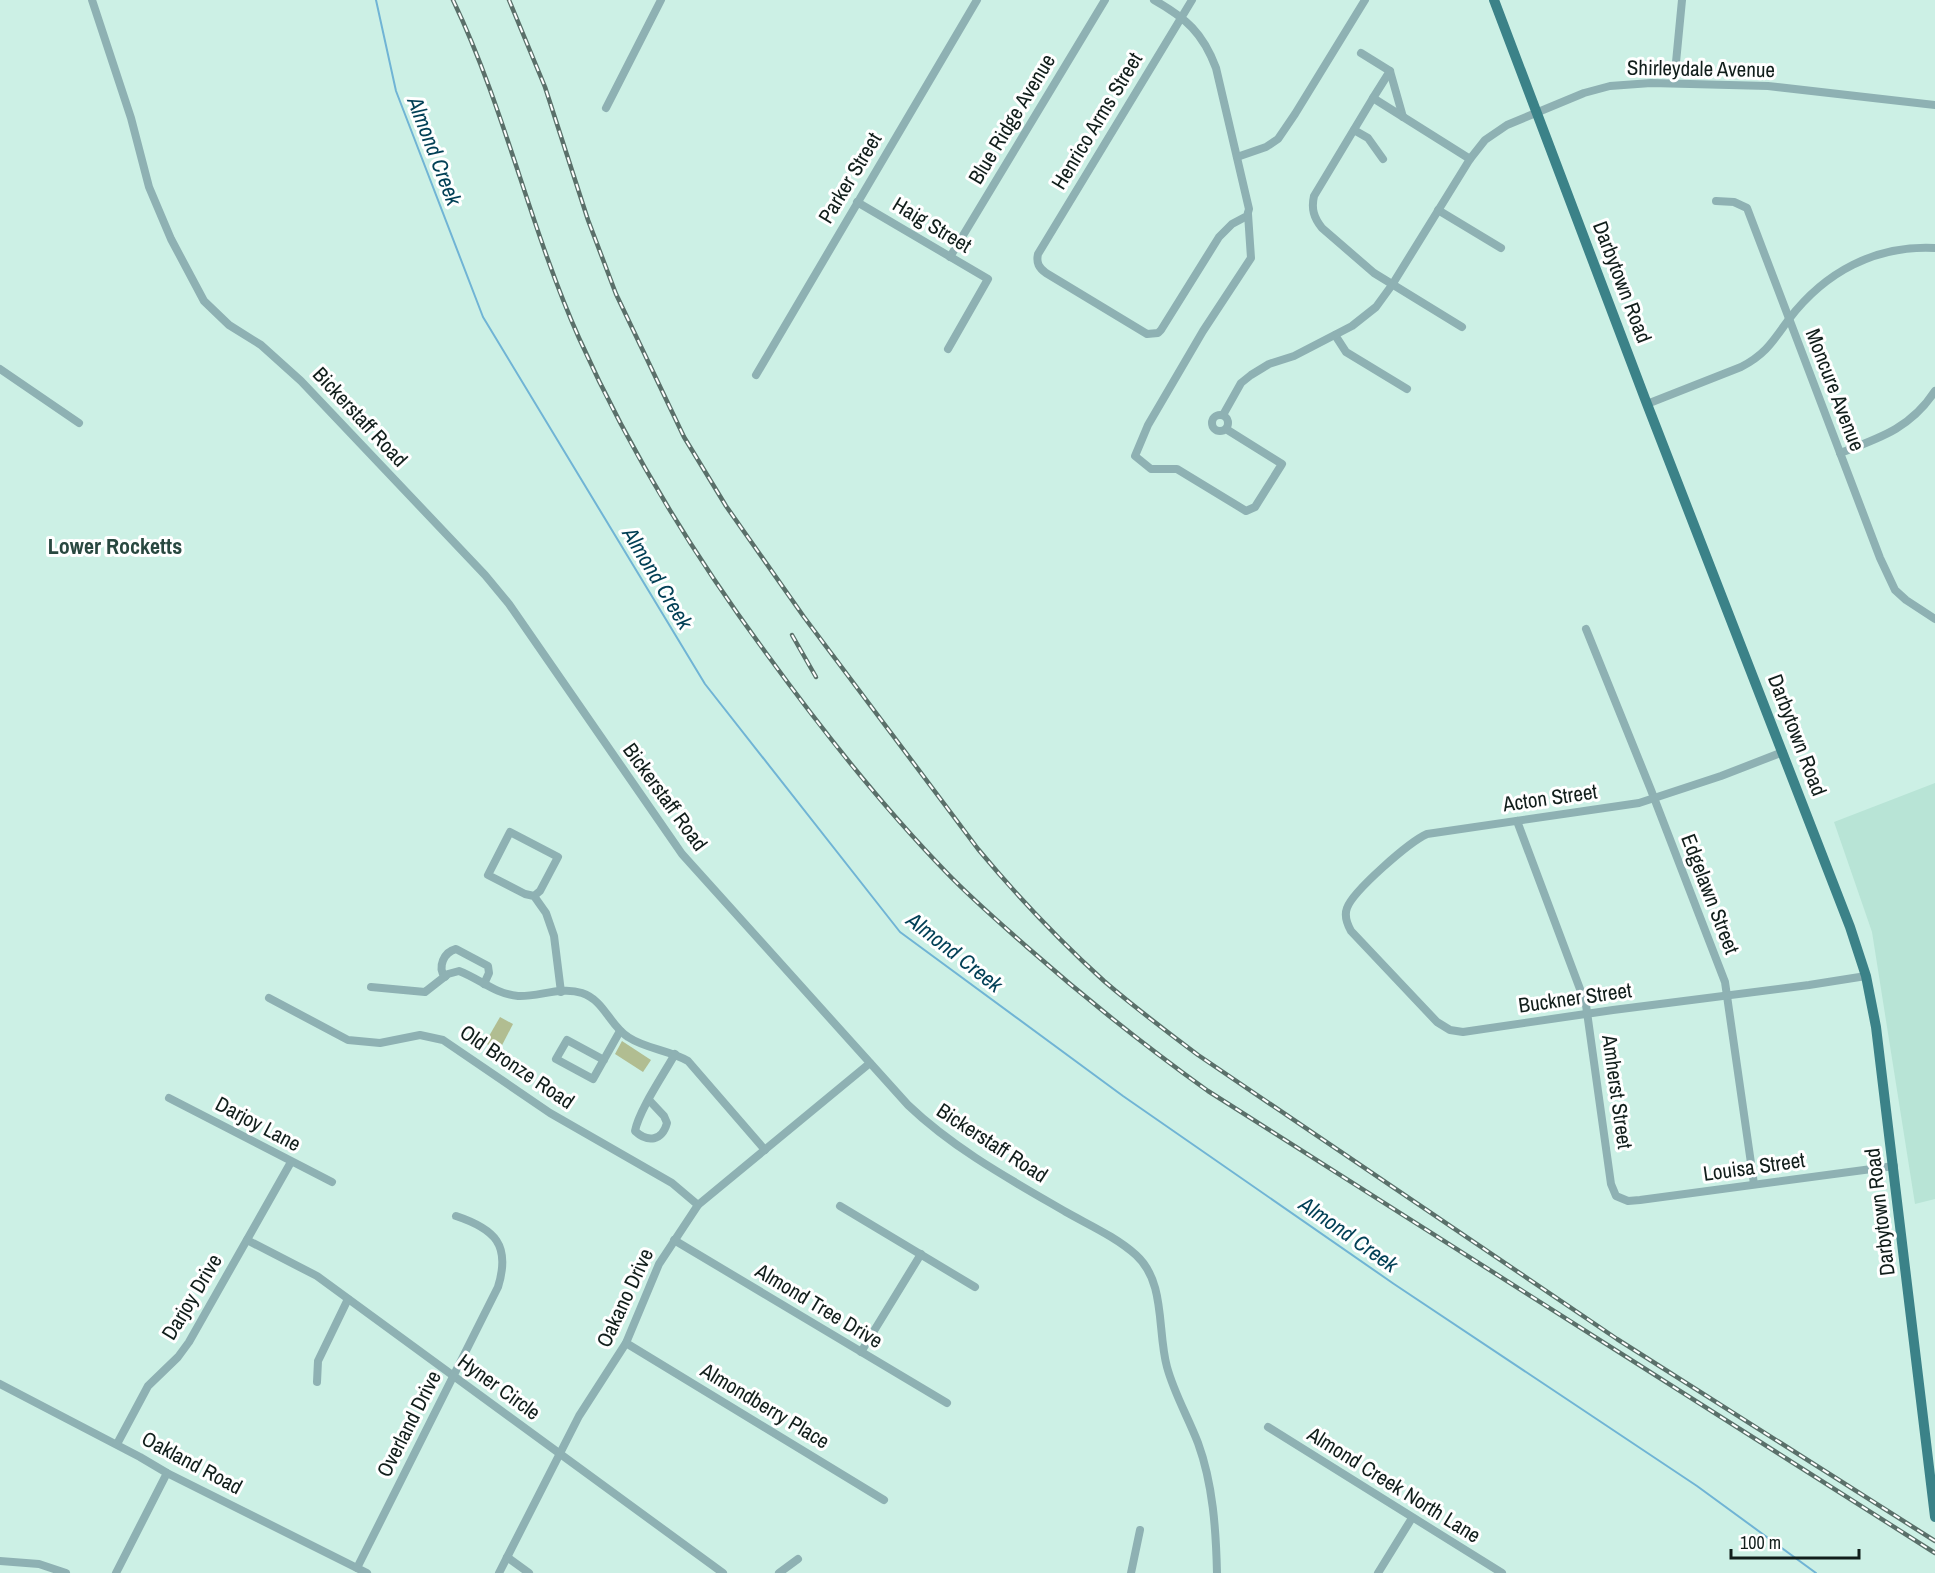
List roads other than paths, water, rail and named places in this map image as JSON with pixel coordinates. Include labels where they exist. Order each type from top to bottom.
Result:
[{"type":"main road","name":"Darbytown Road","points":[[1494,0],[1647,404],[1850,927],[1866,976],[1876,1027],[1894,1166],[1935,1517]]},
{"type":"street","name":"Bickerstaff Road","points":[[92,0],[131,118],[149,187],[171,238],[204,301],[229,325],[261,345],[301,381],[485,575],[509,604],[682,854],[908,1106],[939,1133],[1023,1187],[1130,1250],[1145,1265],[1150,1273],[1156,1294],[1160,1334],[1167,1369],[1198,1443],[1206,1472],[1216,1541],[1217,1573]]},
{"type":"street","points":[[606,108],[661,0]]},
{"type":"street","name":"Parker Street","points":[[756,375],[977,0]]},
{"type":"street","name":"Blue Ridge Avenue","points":[[950,257],[1105,0]]},
{"type":"street","points":[[1154,0],[1182,17],[1201,37],[1213,60],[1249,209],[1251,258],[1203,331],[1148,425],[1135,456],[1151,469],[1177,469],[1246,511],[1255,507],[1282,464],[1226,429]]},
{"type":"street","name":"Henrico Arms Street","points":[[1192,0],[1038,254],[1037,262],[1040,269],[1046,273],[1151,335],[1161,330],[1224,231],[1248,214]]},
{"type":"street","points":[[1237,158],[1266,147],[1278,139],[1296,114],[1365,0]]},
{"type":"street","points":[[1674,84],[1682,0]]},
{"type":"street","points":[[1361,53],[1390,71],[1403,117]]},
{"type":"street","points":[[1390,71],[1314,196],[1313,214],[1322,228],[1374,273],[1462,327]]},
{"type":"street","name":"Shirleydale Avenue","points":[[1223,415],[1240,383],[1251,375],[1269,364],[1294,356],[1335,335],[1376,307],[1470,159],[1485,140],[1494,132],[1536,112],[1584,93],[1610,86],[1632,84],[1768,86],[1935,105]]},
{"type":"street","points":[[1373,98],[1470,159]]},
{"type":"street","points":[[1354,130],[1368,138],[1383,159]]},
{"type":"street","name":"Moncure Avenue","points":[[1716,201],[1734,202],[1748,208],[1892,585],[1914,606],[1935,619]]},
{"type":"street","name":"Haig Street","points":[[857,202],[988,279],[948,349]]},
{"type":"street","points":[[1438,210],[1501,248]]},
{"type":"street","points":[[1647,404],[1732,371],[1754,360],[1770,347],[1813,291],[1844,268],[1865,258],[1901,249],[1935,248]]},
{"type":"street","points":[[1335,335],[1346,352],[1407,389]]},
{"type":"street","points":[[0,369],[79,423]]},
{"type":"street","points":[[1840,453],[1905,424],[1925,407],[1935,391]]},
{"type":"street","points":[[1223,415],[1228,421],[1226,429],[1218,432],[1211,425],[1214,417],[1223,415]]},
{"type":"street","name":"Edgelawn Street","points":[[1586,629],[1655,799],[1717,960],[1728,996],[1754,1184]]},
{"type":"street","name":"Acton Street","points":[[1346,910],[1354,897],[1386,865],[1419,838],[1443,831],[1628,805],[1655,799],[1783,752]]},
{"type":"street","name":"Amherst Street","points":[[1517,821],[1588,1014],[1611,1184],[1619,1198]]},
{"type":"street","points":[[534,896],[540,891],[558,857],[510,832],[488,875],[525,894],[534,896],[546,913],[554,936],[561,992]]},
{"type":"street","name":"Buckner Street","points":[[1346,910],[1346,921],[1351,931],[1437,1022],[1450,1030],[1463,1032],[1866,976]]},
{"type":"street","points":[[445,976],[441,971],[441,966],[448,953],[456,949],[488,966],[489,973],[484,984]]},
{"type":"street","points":[[371,987],[425,992],[445,976],[459,971],[499,992],[517,996],[581,992],[593,998],[620,1031],[636,1041],[675,1054],[695,1067],[765,1150]]},
{"type":"street","name":"Old Bronze Road","points":[[268,998],[348,1040],[380,1043],[420,1035],[443,1040],[550,1113],[672,1183],[698,1205]]},
{"type":"street","points":[[604,1060],[567,1040],[556,1059],[593,1079],[604,1060],[620,1031]]},
{"type":"street","points":[[650,1100],[667,1123],[663,1132],[656,1139],[650,1140],[641,1137],[635,1131],[636,1125],[675,1054]]},
{"type":"street","name":"Oakano Drive","points":[[499,1573],[579,1416],[626,1343],[650,1282],[674,1240],[698,1205],[870,1063]]},
{"type":"street","name":"Darjoy Lane","points":[[169,1098],[332,1182]]},
{"type":"street","name":"Darjoy Drive","points":[[117,1444],[148,1386],[178,1357],[189,1342],[291,1162]]},
{"type":"street","name":"Louisa Street","points":[[1619,1198],[1628,1201],[1640,1200],[1894,1166]]},
{"type":"street","points":[[840,1206],[975,1287]]},
{"type":"street","name":"Overland Drive","points":[[357,1568],[498,1287],[503,1269],[500,1249],[492,1235],[477,1223],[456,1216]]},
{"type":"street","name":"Hyner Circle","points":[[247,1240],[317,1276],[723,1573]]},
{"type":"street","name":"Almond Tree Drive","points":[[674,1240],[947,1403]]},
{"type":"street","points":[[861,1352],[921,1254]]},
{"type":"street","points":[[317,1382],[318,1361],[348,1299]]},
{"type":"street","name":"Almondberry Place","points":[[626,1343],[884,1500]]},
{"type":"street","name":"Oakland Road","points":[[0,1384],[117,1444],[167,1473],[367,1573]]},
{"type":"street","name":"Almond Creek North Lane","points":[[1268,1427],[1502,1573]]},
{"type":"street","points":[[116,1573],[167,1473]]},
{"type":"street","points":[[1378,1573],[1412,1518]]},
{"type":"street","points":[[1131,1573],[1140,1530]]},
{"type":"street","points":[[507,1557],[529,1573]]},
{"type":"street","points":[[779,1573],[798,1559]]},
{"type":"street","points":[[0,1561],[39,1564],[66,1573]]},
{"type":"waterway","name":"Almond Creek","points":[[376,0],[396,91],[483,317],[705,684],[900,932],[1123,1096],[1394,1284],[1697,1486],[1816,1573]]},
{"type":"railway","points":[[453,0],[488,83],[546,254],[579,338],[598,380],[641,461],[713,578],[787,682],[875,794],[947,873],[986,911],[1071,985],[1208,1091],[1935,1553]]},
{"type":"railway","points":[[509,0],[545,87],[588,220],[616,294],[684,437],[726,506],[804,617],[978,849],[1023,901],[1104,981],[1198,1055],[1617,1339],[1935,1541]]},
{"type":"railway","points":[[792,635],[816,677]]},
{"type":"district","name":"Lower Rocketts","points":[[115,546]]}]
